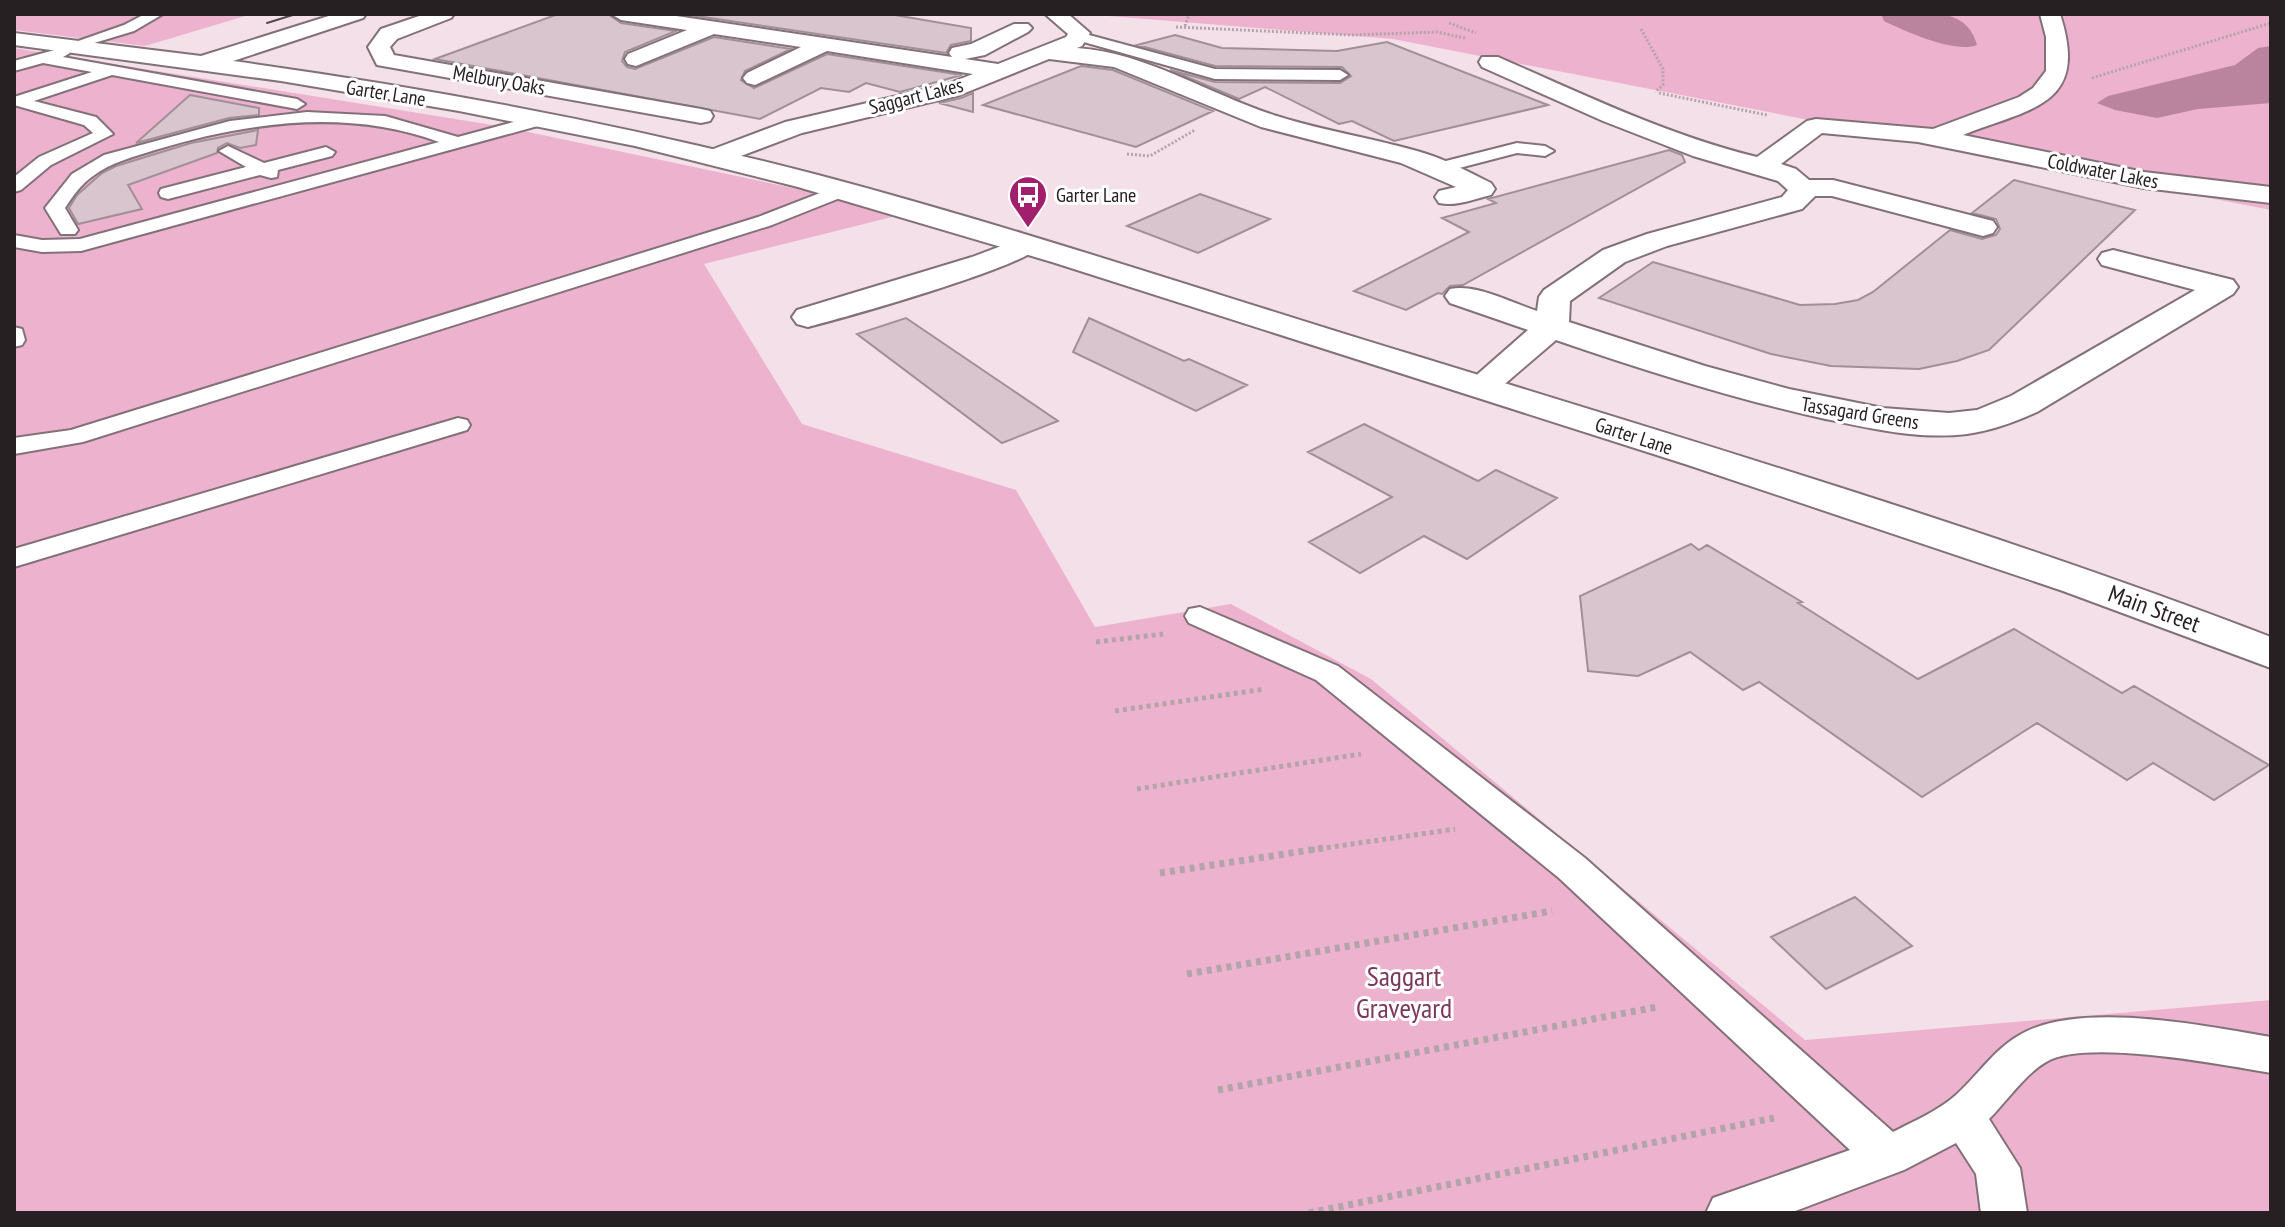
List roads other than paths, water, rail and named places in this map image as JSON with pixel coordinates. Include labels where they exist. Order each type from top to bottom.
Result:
[{"type":"street","points":[[204,63],[356,14]]},
{"type":"street","name":"Melbury Oaks","points":[[444,14],[389,34],[379,47],[385,60],[701,116]]},
{"type":"street","points":[[621,14],[1001,71]]},
{"type":"street","points":[[1055,14],[1077,28],[1078,36]]},
{"type":"street","name":"Coldwater Lakes","points":[[1936,137],[2029,105],[2049,89],[2061,59],[2060,39],[2050,14]]},
{"type":"street","points":[[636,59],[712,28]]},
{"type":"street","points":[[935,60],[977,50],[1021,28]]},
{"type":"street","name":"Saggart Lakes","points":[[717,157],[794,127],[917,100],[1001,71],[1074,41],[1078,36]]},
{"type":"street","name":"Garter Lane","points":[[14,39],[204,63],[539,120],[717,157],[843,190],[1481,387],[2037,567]]},
{"type":"street","points":[[755,78],[823,45]]},
{"type":"street","points":[[1045,52],[1100,56],[1122,62],[1270,122],[1440,168],[1481,189],[1449,197]]},
{"type":"street","points":[[1490,62],[1612,116],[1702,151],[1787,175],[1802,188],[1833,188],[1983,227]]},
{"type":"street","name":"Coldwater Lakes","points":[[1762,166],[1816,126],[1936,137],[2144,180],[2271,195]]},
{"type":"street","points":[[1481,387],[1552,326],[1555,297],[1614,256],[1670,236],[1792,203],[1801,196],[1802,188]]},
{"type":"street","points":[[808,317],[983,263],[1025,246]]},
{"type":"street","name":"Tassagard Greens","points":[[1461,296],[1782,400],[1882,420],[1924,424],[1965,423],[1997,417],[2024,404],[2222,287],[2113,259]]},
{"type":"street","name":"Main Street","points":[[2037,567],[2271,653]]},
{"type":"lane","points":[[14,66],[129,28],[156,14]]},
{"type":"lane","points":[[1078,36],[1108,40],[1182,67],[1216,74],[1340,75]]},
{"type":"lane","points":[[42,58],[297,104]]},
{"type":"lane","points":[[14,186],[45,161],[104,134],[90,121],[17,101],[112,70]]},
{"type":"lane","points":[[68,230],[55,208],[71,184],[96,165],[241,123],[331,117],[417,126],[459,143]]},
{"type":"lane","points":[[14,241],[42,246],[81,245],[539,120]]},
{"type":"lane","points":[[1440,168],[1517,148],[1545,151]]},
{"type":"lane","points":[[228,151],[297,187]]},
{"type":"lane","points":[[168,193],[326,152]]},
{"type":"lane","points":[[14,446],[89,432],[765,221],[843,190]]},
{"type":"lane","points":[[14,558],[458,425]]},
{"type":"lane","points":[[1200,616],[1333,679],[1512,821],[1608,902],[1888,1156]]},
{"type":"lane","points":[[1729,1213],[1888,1156],[1962,1116],[2037,1044],[2114,1035],[2197,1043],[2271,1055]]},
{"type":"lane","points":[[1962,1116],[1998,1168],[2004,1213]]},
{"type":"tram line","points":[[267,23],[296,14]]},
{"type":"place","name":"Garter Lane","points":[[1028,229]]},
{"type":"park label","name":"Saggart Graveyard","points":[[1404,992]]}]
